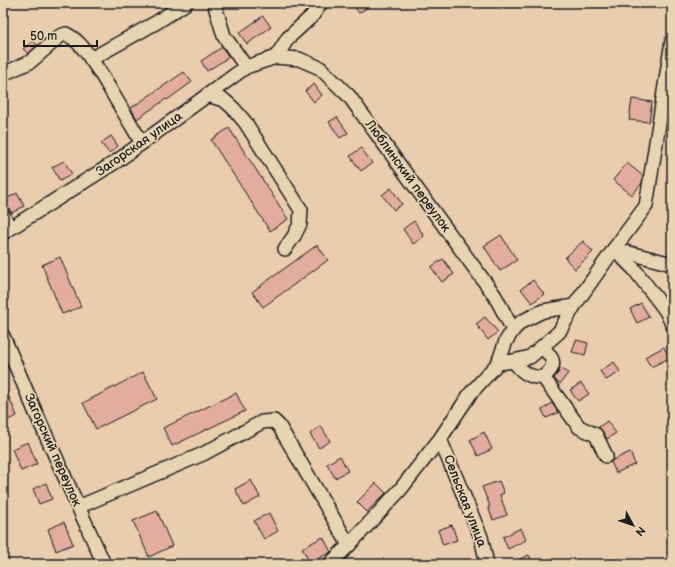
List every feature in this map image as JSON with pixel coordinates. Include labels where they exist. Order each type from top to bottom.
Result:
[{"type":"street","points":[[91,60],[157,22],[186,3]]},
{"type":"street","points":[[276,57],[288,38],[312,16],[321,3]]},
{"type":"street","points":[[214,4],[224,36],[246,67]]},
{"type":"street","points":[[3,74],[30,62],[60,36],[66,34],[74,38],[86,52],[101,74],[142,143]]},
{"type":"street","points":[[498,362],[514,362],[530,357],[559,332],[574,306],[646,206],[672,41]]},
{"type":"street","name":"Загорская улица","points":[[7,231],[117,161],[246,67],[276,57]]},
{"type":"street","name":"Люблинский переулок","points":[[276,57],[299,59],[320,68],[349,96],[494,296],[513,330]]},
{"type":"street","points":[[208,95],[224,100],[245,122],[301,210],[300,224],[285,249]]},
{"type":"street","points":[[3,215],[7,231]]},
{"type":"street","points":[[614,249],[672,264]]},
{"type":"street","points":[[614,249],[634,268],[666,311],[672,324]]},
{"type":"street","points":[[330,564],[400,490],[440,439],[470,394],[498,362],[506,341],[513,330],[521,322],[543,311],[574,306]]},
{"type":"street","name":"Загорский переулок","points":[[3,336],[104,564]]},
{"type":"street","points":[[514,362],[518,368],[528,374],[537,378],[543,377],[549,372],[553,365],[549,353],[542,347]]},
{"type":"street","points":[[543,377],[579,428],[596,435],[606,456]]},
{"type":"street","points":[[78,507],[204,454],[262,422],[274,421],[279,426],[349,545]]},
{"type":"street","name":"Сельская улица","points":[[440,439],[481,537],[487,564]]},
{"type":"building","points":[[352,3],[374,3],[359,13]]},
{"type":"building","points":[[263,16],[271,27],[247,44],[239,33]]},
{"type":"building","points":[[33,41],[37,45],[28,54],[23,49]]},
{"type":"building","points":[[222,47],[229,57],[207,71],[201,61]]},
{"type":"building","points":[[184,72],[192,82],[137,119],[131,108]]},
{"type":"building","points":[[314,84],[322,95],[314,102],[305,91]]},
{"type":"building","points":[[632,99],[652,102],[649,122],[629,120]]},
{"type":"building","points":[[337,117],[348,133],[340,138],[329,122]]},
{"type":"building","points":[[229,128],[288,219],[270,231],[211,140]]},
{"type":"building","points":[[111,136],[118,146],[109,153],[101,143]]},
{"type":"building","points":[[361,148],[372,163],[361,171],[350,156]]},
{"type":"building","points":[[64,161],[72,174],[60,181],[52,167]]},
{"type":"building","points":[[627,163],[643,176],[642,183],[632,195],[613,180]]},
{"type":"building","points":[[391,188],[402,204],[394,210],[382,195]]},
{"type":"building","points":[[17,193],[24,206],[12,213],[4,200]]},
{"type":"building","points":[[414,221],[424,236],[413,244],[403,229]]},
{"type":"building","points":[[501,235],[517,260],[500,271],[484,246]]},
{"type":"building","points":[[583,241],[593,252],[575,269],[565,258]]},
{"type":"building","points":[[317,245],[328,260],[263,307],[252,292]]},
{"type":"building","points":[[60,257],[81,307],[62,314],[42,265]]},
{"type":"building","points":[[443,259],[454,274],[442,282],[431,267]]},
{"type":"building","points":[[533,280],[544,294],[532,303],[521,289]]},
{"type":"building","points":[[641,303],[649,317],[637,323],[630,309]]},
{"type":"building","points":[[485,317],[498,332],[488,340],[476,324]]},
{"type":"building","points":[[576,340],[588,343],[585,355],[572,352]]},
{"type":"building","points":[[664,347],[669,358],[651,367],[645,357]]},
{"type":"building","points":[[614,362],[620,372],[606,380],[600,371]]},
{"type":"building","points":[[560,368],[568,373],[560,384],[554,378]]},
{"type":"building","points":[[143,372],[157,399],[96,429],[83,403]]},
{"type":"building","points":[[3,383],[17,416],[3,422]]},
{"type":"building","points":[[581,383],[589,394],[578,401],[570,390]]},
{"type":"building","points":[[236,393],[245,411],[172,446],[163,428]]},
{"type":"building","points":[[552,403],[558,413],[546,418],[542,410]]},
{"type":"building","points":[[607,421],[616,433],[607,439],[599,427]]},
{"type":"building","points":[[321,426],[330,441],[319,448],[310,434]]},
{"type":"building","points":[[484,432],[492,449],[478,456],[470,440]]},
{"type":"building","points":[[28,442],[37,464],[21,471],[12,449]]},
{"type":"building","points":[[630,452],[635,464],[616,473],[611,462]]},
{"type":"building","points":[[340,456],[348,471],[335,478],[327,464]]},
{"type":"building","points":[[251,480],[260,497],[244,506],[235,489]]},
{"type":"building","points":[[499,481],[504,493],[500,495],[507,515],[493,520],[488,507],[490,506],[482,487]]},
{"type":"building","points":[[46,483],[52,499],[39,504],[33,489]]},
{"type":"building","points":[[376,483],[386,493],[367,512],[357,502]]},
{"type":"building","points":[[157,511],[172,546],[149,557],[133,521]]},
{"type":"building","points":[[269,513],[278,531],[264,539],[254,521]]},
{"type":"building","points":[[64,522],[73,544],[56,551],[48,529]]},
{"type":"building","points":[[452,525],[457,540],[443,545],[438,530]]},
{"type":"building","points":[[521,528],[526,540],[508,549],[503,537]]},
{"type":"building","points":[[323,537],[331,552],[310,563],[302,548]]},
{"type":"building","points":[[529,555],[533,564],[508,564]]}]
